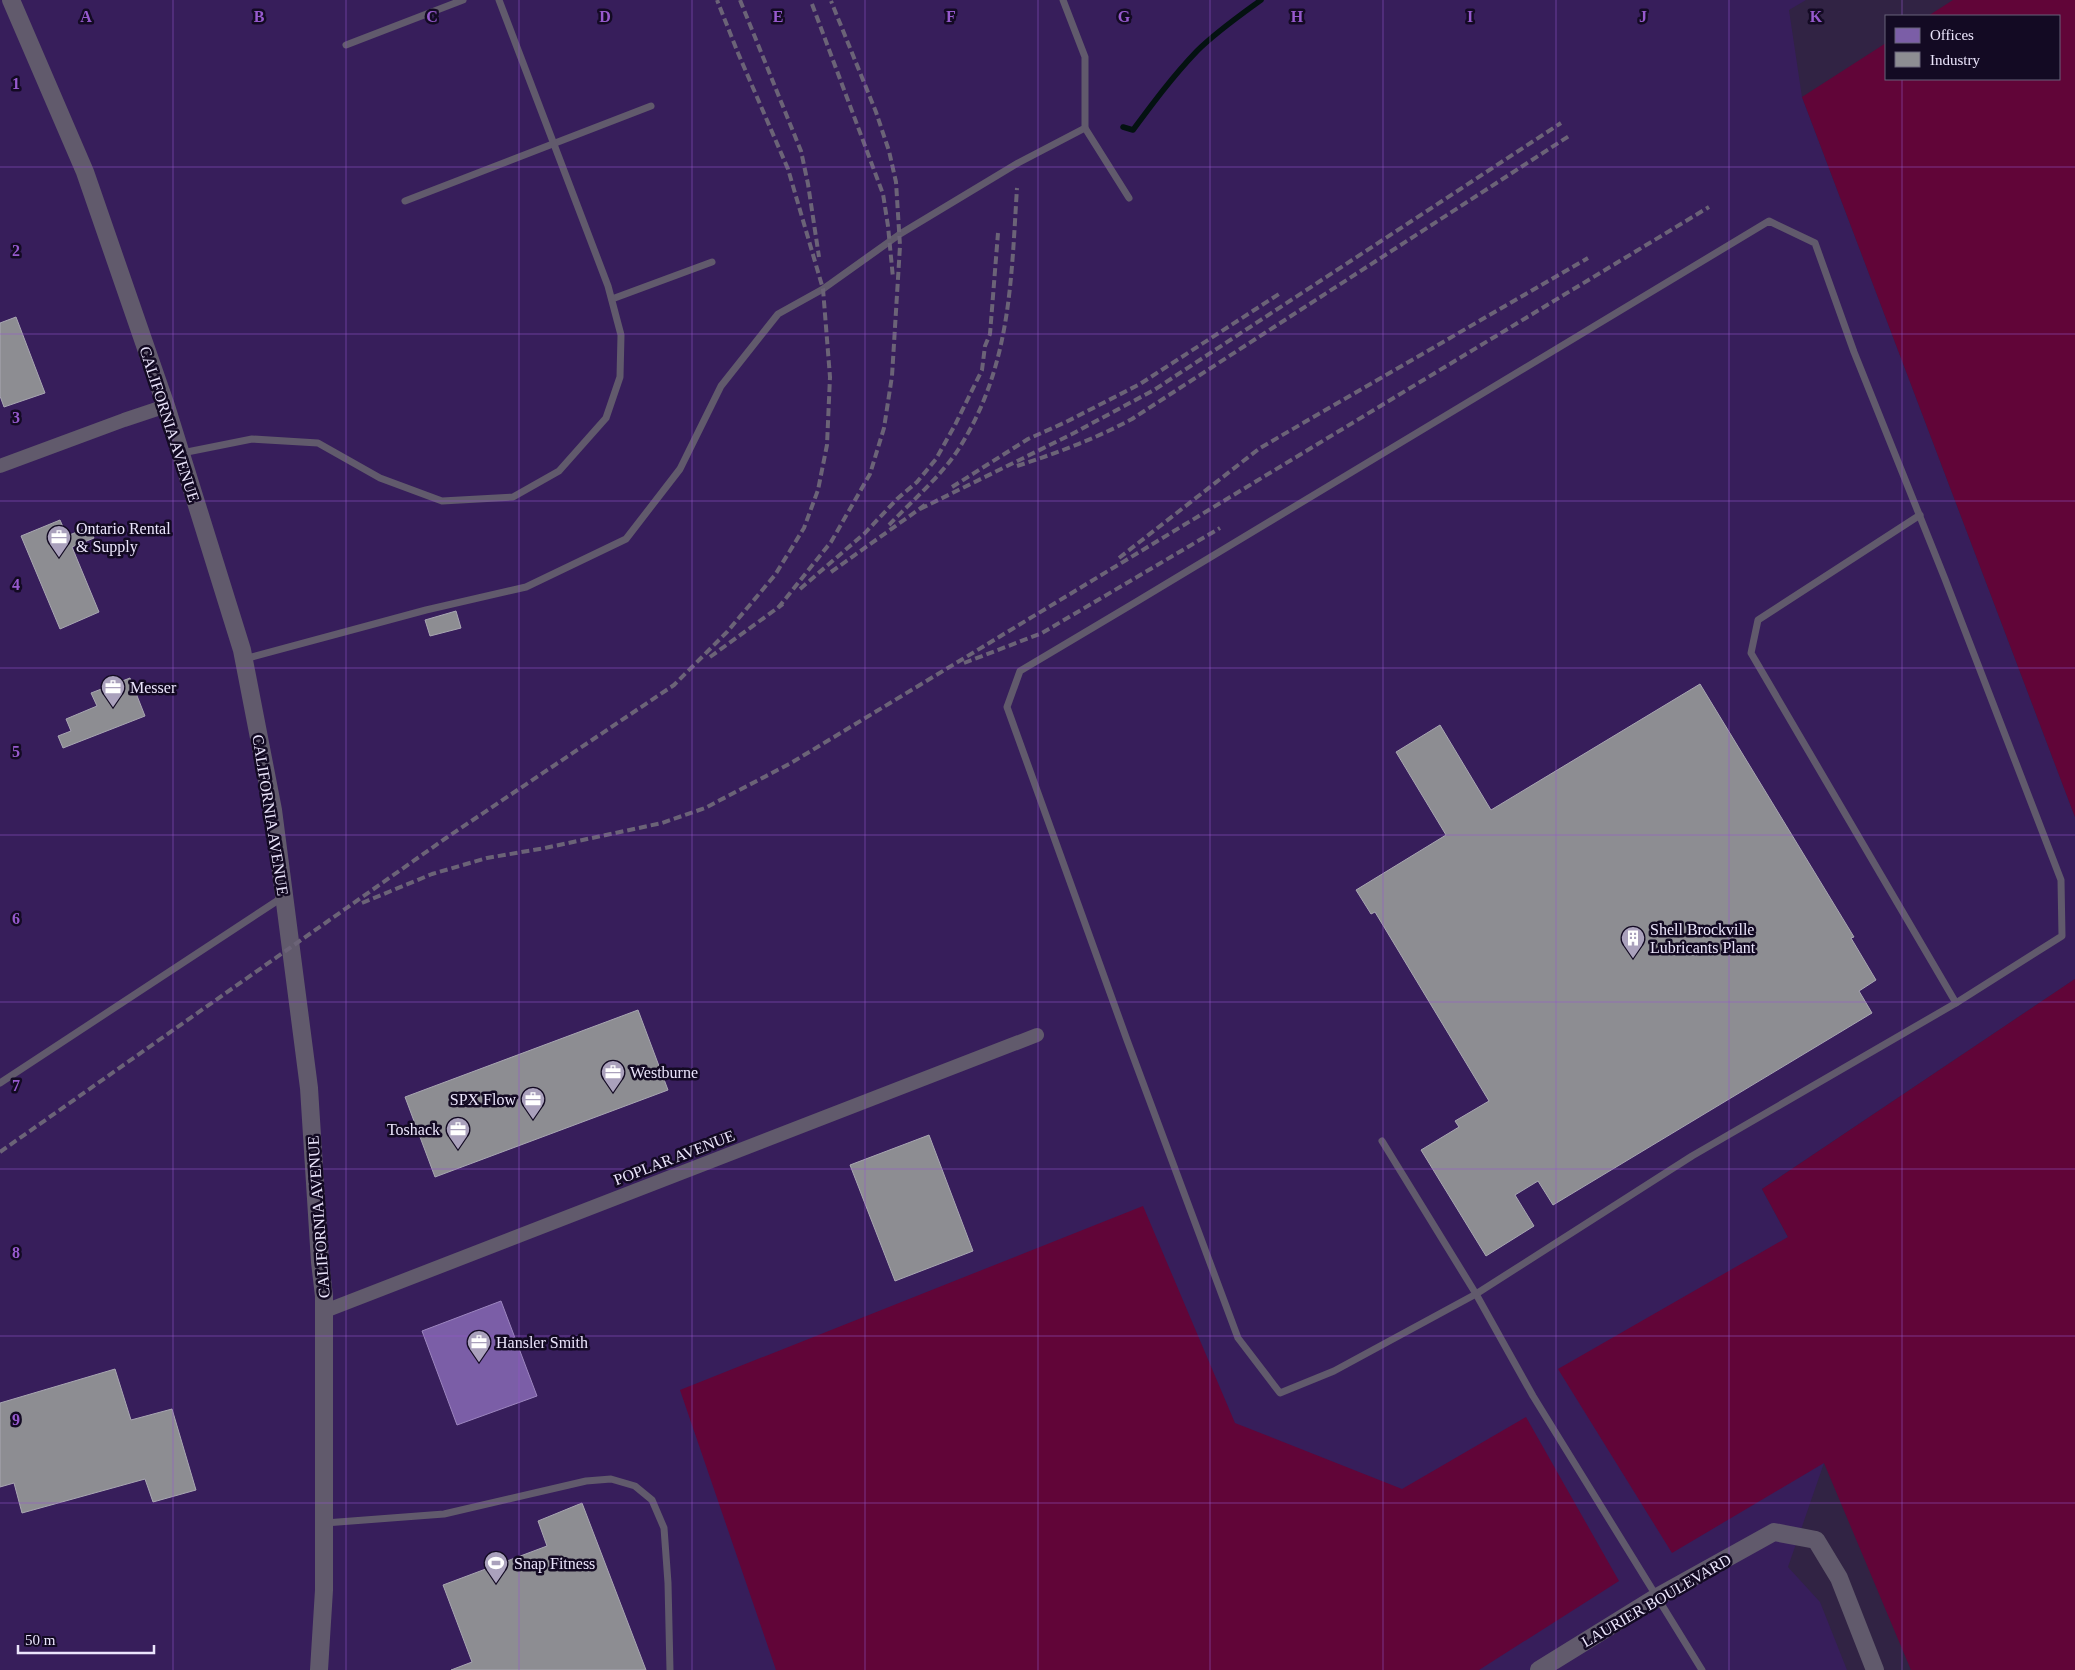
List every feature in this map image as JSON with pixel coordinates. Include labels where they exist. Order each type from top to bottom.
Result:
[{"type":"street","name":"CALIFORNIA AVENUE","points":[[11,0],[85,172],[166,406],[243,659],[273,810],[309,1088],[325,1311],[324,1590],[319,1670]]},
{"type":"street","points":[[0,466],[166,406]]},
{"type":"street","name":"POPLAR AVENUE","points":[[325,1311],[1037,1035]]},
{"type":"street","name":"LAURIER BOULEVARD","points":[[1539,1670],[1657,1597],[1774,1532],[1816,1540],[1839,1578],[1875,1670]]},
{"type":"lane","points":[[346,45],[463,0]]},
{"type":"lane","points":[[180,454],[252,439],[318,443],[380,478],[442,501],[513,497],[559,472],[606,418],[620,377],[621,335],[612,300],[499,0]]},
{"type":"lane","points":[[1063,0],[1085,57],[1085,128],[1129,198]]},
{"type":"lane","points":[[405,201],[652,106]]},
{"type":"lane","points":[[243,659],[426,610],[526,587],[626,539],[680,469],[721,386],[778,314],[823,289],[917,224],[1018,163],[1085,128]]},
{"type":"lane","points":[[1769,221],[1815,243],[1854,352],[1920,515],[2061,880],[2062,936],[1956,1003],[1692,1156],[1476,1294],[1334,1372],[1280,1394],[1238,1338],[1007,707],[1020,671],[1769,221]]},
{"type":"lane","points":[[612,300],[712,262]]},
{"type":"lane","points":[[1920,515],[1758,620],[1751,653],[1956,1003]]},
{"type":"lane","points":[[0,1083],[284,896]]},
{"type":"lane","points":[[1382,1141],[1476,1294],[1533,1396],[1702,1670]]},
{"type":"lane","points":[[324,1523],[444,1514],[586,1482],[611,1479],[635,1486],[652,1500],[664,1528],[668,1583],[670,1670]]},
{"type":"shaded area","points":[[0,0],[1806,0],[1789,10],[1802,97],[2075,817],[2075,979],[1762,1189],[1788,1237],[1824,1463],[1788,1567],[1820,1602],[1847,1670],[0,1670]]},
{"type":"shaded area","points":[[1953,0],[2075,0],[2075,817],[1802,97],[1885,44],[1885,80],[2060,80],[2060,15],[1930,15]]},
{"type":"shaded area","points":[[2075,979],[2075,1670],[1911,1670],[1824,1463],[1672,1553],[1558,1369],[1788,1237],[1762,1189]]},
{"type":"shaded area","points":[[1143,1206],[1235,1423],[1402,1489],[1526,1417],[1619,1581],[1479,1670],[776,1670],[680,1390]]},
{"type":"building: Offices","name":"Hansler Smith","points":[[501,1301],[537,1396],[457,1425],[422,1331]]},
{"type":"building: Industry","points":[[16,317],[45,393],[4,407],[0,396],[0,323]]},
{"type":"building: Industry","points":[[60,520],[67,536],[89,527],[94,538],[72,547],[99,612],[60,629],[21,536]]},
{"type":"building: Industry","points":[[456,611],[461,628],[430,636],[425,620]]},
{"type":"building: Industry","points":[[130,678],[145,716],[63,748],[58,736],[71,731],[66,719],[97,706],[91,693]]},
{"type":"building: Industry","name":"Shell Brockville Lubricants Plant","points":[[1700,684],[1854,937],[1851,938],[1876,980],[1859,991],[1872,1013],[1553,1205],[1538,1181],[1515,1195],[1534,1226],[1486,1256],[1421,1150],[1459,1127],[1455,1121],[1489,1101],[1375,912],[1371,914],[1356,890],[1446,835],[1396,752],[1440,725],[1491,810]]},
{"type":"building: Industry","points":[[638,1010],[668,1090],[435,1177],[405,1097]]},
{"type":"building: Industry","points":[[929,1135],[973,1251],[895,1281],[850,1165]]},
{"type":"building: Industry","points":[[115,1369],[131,1420],[172,1409],[196,1490],[153,1502],[145,1479],[22,1513],[14,1483],[0,1487],[0,1403]]},
{"type":"building: Industry","points":[[582,1503],[646,1670],[451,1670],[472,1662],[443,1585],[547,1546],[538,1521]]},
{"type":"waterway","points":[[1123,127],[1133,130],[1171,80],[1197,51],[1261,0]]},
{"type":"railway","points":[[0,1152],[446,838],[674,685],[727,632],[775,575],[804,528],[818,490],[827,445],[830,377],[823,289],[788,169],[717,0]]},
{"type":"railway","points":[[740,0],[801,151],[819,257]]},
{"type":"railway","points":[[778,608],[831,542],[870,474],[884,428],[892,376],[900,246],[896,182],[889,151],[876,112],[831,1]]},
{"type":"railway","points":[[812,4],[883,194],[893,278]]},
{"type":"railway","points":[[920,509],[1072,434],[1154,390],[1561,123]]},
{"type":"railway","points":[[1017,466],[1076,445],[1132,419],[1569,136]]},
{"type":"railway","points":[[889,525],[951,460],[976,419],[989,387],[1005,323],[1010,290],[1017,188]]},
{"type":"railway","points":[[362,903],[432,874],[487,858],[545,848],[662,823],[705,808],[791,763],[1709,207]]},
{"type":"railway","points":[[800,589],[865,533],[897,499],[917,482],[936,459],[955,425],[982,370],[985,346],[990,334],[998,233]]},
{"type":"railway","points":[[1119,558],[1260,448],[1588,258]]},
{"type":"railway","points":[[952,487],[1028,439],[1140,384],[1279,294]]},
{"type":"railway","points":[[831,572],[925,505]]},
{"type":"railway","points":[[964,663],[1042,633],[1220,528]]},
{"type":"railway","points":[[710,657],[783,604]]},
{"type":"place","name":"Ontario Rental & Supply","points":[[59,558]]},
{"type":"place","name":"Messer","points":[[113,708]]},
{"type":"place","name":"Shell Brockville Lubricants Plant","points":[[1633,959]]},
{"type":"place","name":"Westburne","points":[[613,1093]]},
{"type":"place","name":"SPX Flow","points":[[533,1120]]},
{"type":"place","name":"Toshack","points":[[458,1150]]},
{"type":"place","name":"Hansler Smith","points":[[479,1363]]},
{"type":"place","name":"Snap Fitness","points":[[496,1584]]}]
